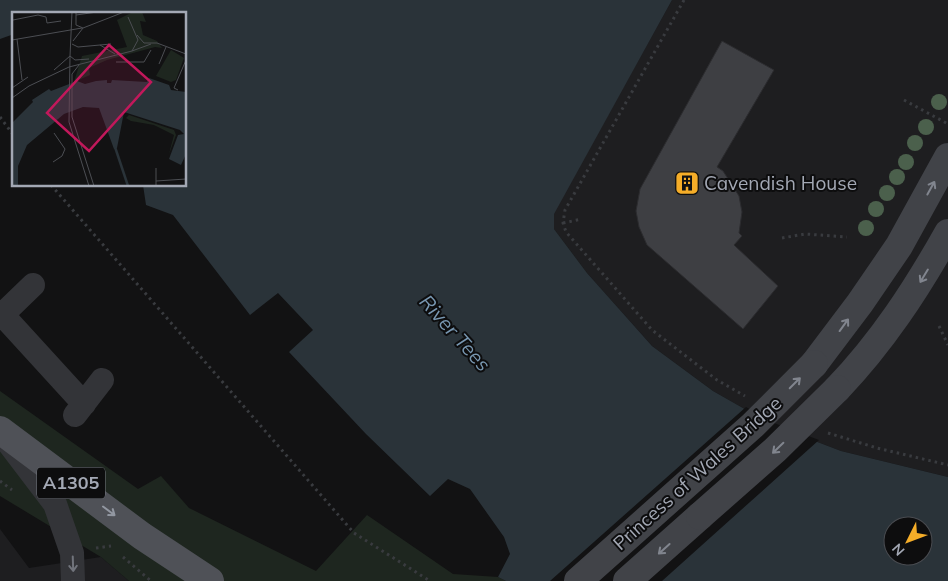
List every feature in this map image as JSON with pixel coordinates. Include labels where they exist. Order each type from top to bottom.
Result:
[{"type":"main road","name":"A1305","points":[[0,431],[142,536],[210,581]]},
{"type":"main road","name":"A1305","points":[[142,536],[187,581]]},
{"type":"street","name":"Princess of Wales Bridge","points":[[578,581],[753,425],[814,364],[860,303],[899,246],[948,157]]},
{"type":"street","name":"Princess of Wales Bridge","points":[[627,581],[775,450],[837,389],[886,332],[908,302],[948,233]]},
{"type":"street","points":[[34,285],[1,314],[79,410],[102,380]]},
{"type":"street","points":[[0,431],[55,504],[72,553],[73,581]]},
{"type":"path","points":[[684,0],[565,210],[563,223],[566,232],[652,330],[717,380],[750,399]]},
{"type":"path","points":[[904,100],[948,124]]},
{"type":"path","points":[[0,117],[12,133]]},
{"type":"path","points":[[52,186],[354,533],[430,581]]},
{"type":"path","points":[[563,223],[582,219]]},
{"type":"path","points":[[782,238],[805,234],[848,238]]},
{"type":"path","points":[[939,326],[948,345]]},
{"type":"path","points":[[820,430],[877,448],[948,465]]},
{"type":"shaded area","points":[[672,0],[948,0],[948,477],[841,451],[773,425],[713,391],[652,346],[587,273],[554,229],[553,214]]},
{"type":"shaded area","points":[[0,391],[138,489],[161,476],[189,508],[316,571],[367,515],[453,574],[498,577],[506,581],[129,581],[101,557],[0,496]]},
{"type":"shaded area","points":[[0,529],[29,568],[101,557],[129,581],[0,581]]},
{"type":"water","name":"River Tees","points":[[0,0],[672,0],[554,214],[554,229],[587,273],[652,346],[713,391],[773,425],[841,451],[948,477],[948,581],[506,581],[498,577],[510,554],[504,537],[470,489],[448,479],[430,496],[366,434],[289,352],[313,330],[278,293],[250,315],[173,215],[146,205],[143,186],[186,186],[186,12],[12,12],[12,35],[0,39]]},
{"type":"pier","points":[[746,407],[774,423],[819,440],[662,581],[550,581]]},
{"type":"building","name":"Cavendish House","points":[[722,41],[774,70],[717,167],[723,171],[739,196],[742,212],[739,233],[742,236],[734,245],[778,286],[743,329],[647,245],[639,227],[636,211],[640,189]]},
{"type":"place","name":"Cavendish House","points":[[687,183]]}]
